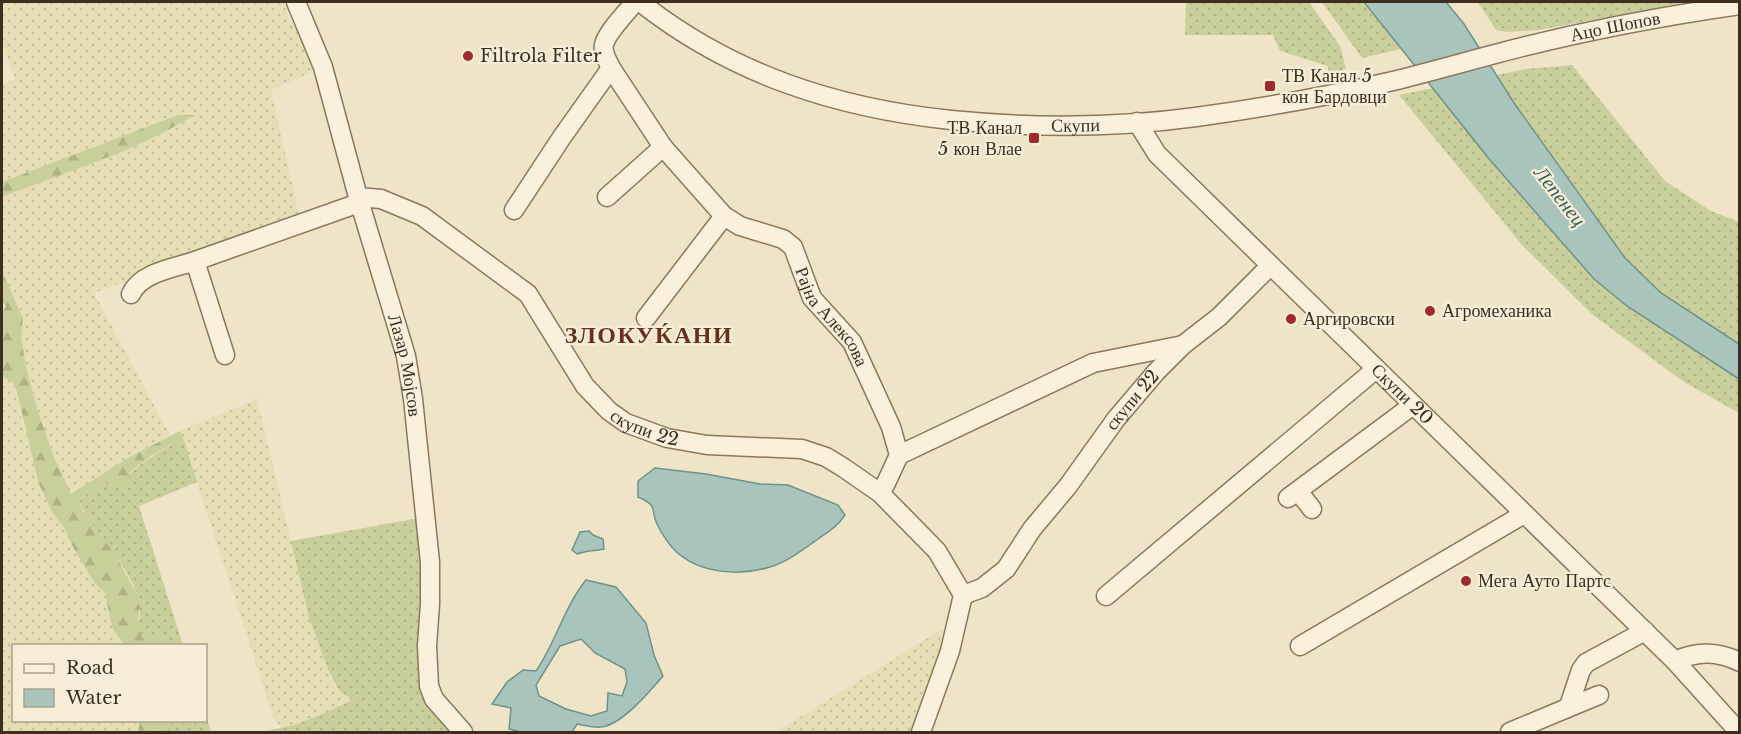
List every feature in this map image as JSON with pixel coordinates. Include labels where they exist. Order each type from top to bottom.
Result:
[{"type":"street","name":"Лазар Мојсов","points":[[296,2],[323,67],[359,200],[406,356],[413,399],[430,562],[427,646],[429,686],[434,699],[463,732]]},
{"type":"street","name":"Рајна Алексова","points":[[635,2],[606,38],[603,46],[604,55],[611,68],[663,147],[724,216],[740,226],[783,239],[793,247],[812,298],[852,342],[891,427],[899,454]]},
{"type":"street","name":"Скупи","points":[[640,2],[662,19],[721,56],[792,85],[851,105],[892,113],[982,123],[1058,126],[1194,117],[1255,108],[1393,81],[1528,46]]},
{"type":"street","name":"Ацо Шопов","points":[[1528,46],[1702,10],[1740,5]]},
{"type":"street","points":[[514,210],[611,68]]},
{"type":"street","name":"Скупи 20","points":[[1137,122],[1157,154],[1645,631],[1739,732]]},
{"type":"street","points":[[608,197],[663,147]]},
{"type":"street","name":"скупи 22","points":[[359,200],[381,199],[423,216],[528,294],[574,372],[609,411],[626,423],[667,438],[707,445],[795,448],[813,452],[844,468],[880,493],[937,551],[963,595],[982,588],[1006,569],[1032,529],[1068,486],[1116,419],[1156,372],[1183,345],[1219,317],[1270,266]]},
{"type":"street","points":[[132,294],[134,288],[143,280],[359,200]]},
{"type":"street","points":[[646,318],[724,216]]},
{"type":"street","points":[[195,261],[225,355]]},
{"type":"street","points":[[880,493],[899,454],[1093,363],[1183,345]]},
{"type":"street","points":[[1106,596],[1376,369]]},
{"type":"street","points":[[1312,509],[1293,495],[1413,405]]},
{"type":"street","points":[[1300,646],[1524,514]]},
{"type":"street","points":[[921,732],[950,651],[963,595]]},
{"type":"street","points":[[1565,709],[1569,706],[1581,670],[1586,663],[1645,631]]},
{"type":"street","points":[[1675,661],[1686,656],[1707,652],[1740,662]]},
{"type":"street","points":[[1510,732],[1599,695]]},
{"type":"shaded area","points":[[2,2],[283,2],[289,18],[323,67],[271,90],[300,220],[94,293],[170,435],[131,456],[71,495],[53,455],[37,408],[26,367],[21,336],[23,318],[2,271],[2,197],[173,128],[194,115],[178,115],[2,182],[2,85],[15,79],[2,42]]},
{"type":"shaded area","points":[[2,376],[13,383],[16,389],[22,420],[52,512],[65,529],[94,582],[105,593],[112,627],[123,644],[12,644],[12,722],[140,722],[138,732],[2,732]]},
{"type":"shaded area","points":[[257,399],[309,618],[333,683],[357,699],[286,728],[279,726],[273,716],[180,431]]},
{"type":"shaded area","points":[[952,623],[915,732],[776,732]]},
{"type":"green space","points":[[1186,2],[1309,2],[1340,46],[1346,69],[1329,73],[1328,66],[1280,51],[1273,35],[1185,35]]},
{"type":"green space","points":[[1322,2],[1364,2],[1401,49],[1362,58]]},
{"type":"green space","points":[[1478,2],[1688,2],[1539,30],[1507,32],[1496,30]]},
{"type":"green space","points":[[1572,65],[1665,181],[1711,211],[1739,222],[1739,413],[1684,382],[1593,315],[1523,246],[1399,95],[1526,69]]},
{"type":"green space","points":[[178,115],[195,115],[125,150],[2,197],[2,182]]},
{"type":"green space","points":[[2,271],[23,318],[21,336],[26,367],[37,408],[53,455],[71,494],[131,456],[180,431],[185,444],[172,444],[151,456],[130,472],[128,484],[116,487],[103,483],[79,500],[83,511],[116,556],[138,596],[140,607],[138,618],[142,638],[156,634],[165,638],[162,644],[123,644],[112,627],[105,593],[94,582],[65,529],[52,512],[39,484],[16,389],[13,383],[2,376],[2,313],[6,306],[2,302]]},
{"type":"green space","points":[[173,444],[185,444],[197,482],[139,506],[183,644],[162,644],[164,638],[142,638],[139,625],[140,606],[134,587],[122,565],[89,520],[79,500],[103,483],[116,487],[157,453]]},
{"type":"green space","points":[[425,517],[428,677],[463,732],[264,732],[296,724],[355,699],[339,690],[329,672],[309,618],[291,541]]},
{"type":"green space","points":[[207,718],[211,732],[169,732],[170,722],[207,722]]},
{"type":"green space","points":[[140,722],[170,722],[169,732],[138,732]]},
{"type":"water","name":"Лепенец","points":[[1364,2],[1446,2],[1464,24],[1514,103],[1625,258],[1661,293],[1739,344],[1739,379],[1627,306],[1594,279],[1490,160]]},
{"type":"water","points":[[655,468],[760,484],[788,485],[838,505],[845,515],[829,531],[795,555],[776,565],[746,572],[710,569],[689,561],[676,551],[659,528],[653,508],[638,497],[638,481]]},
{"type":"water","points":[[589,531],[603,539],[604,549],[577,554],[572,550],[580,532]]},
{"type":"water","points":[[586,580],[616,587],[646,623],[654,655],[663,676],[635,706],[609,725],[592,727],[577,724],[572,732],[521,732],[509,729],[511,708],[492,704],[507,682],[523,670],[536,671],[578,590]],"holes":[[[581,639],[595,653],[625,669],[627,682],[622,696],[608,693],[607,711],[591,716],[566,709],[539,696],[536,685],[560,646]]]},
{"type":"place","name":"Filtrola Filter","points":[[468,56]]},
{"type":"place","name":"ТВ Канал 5 кон Бардовци","points":[[1270,86]]},
{"type":"place","name":"ТВ Канал 5 кон Влае","points":[[1034,138]]},
{"type":"place","name":"Агромеханика","points":[[1430,311]]},
{"type":"place","name":"Аргировски","points":[[1291,319]]},
{"type":"place","name":"Мега Ауто Партс","points":[[1466,581]]},
{"type":"district","name":"ЗЛОКУЌАНИ","points":[[649,335]]}]
